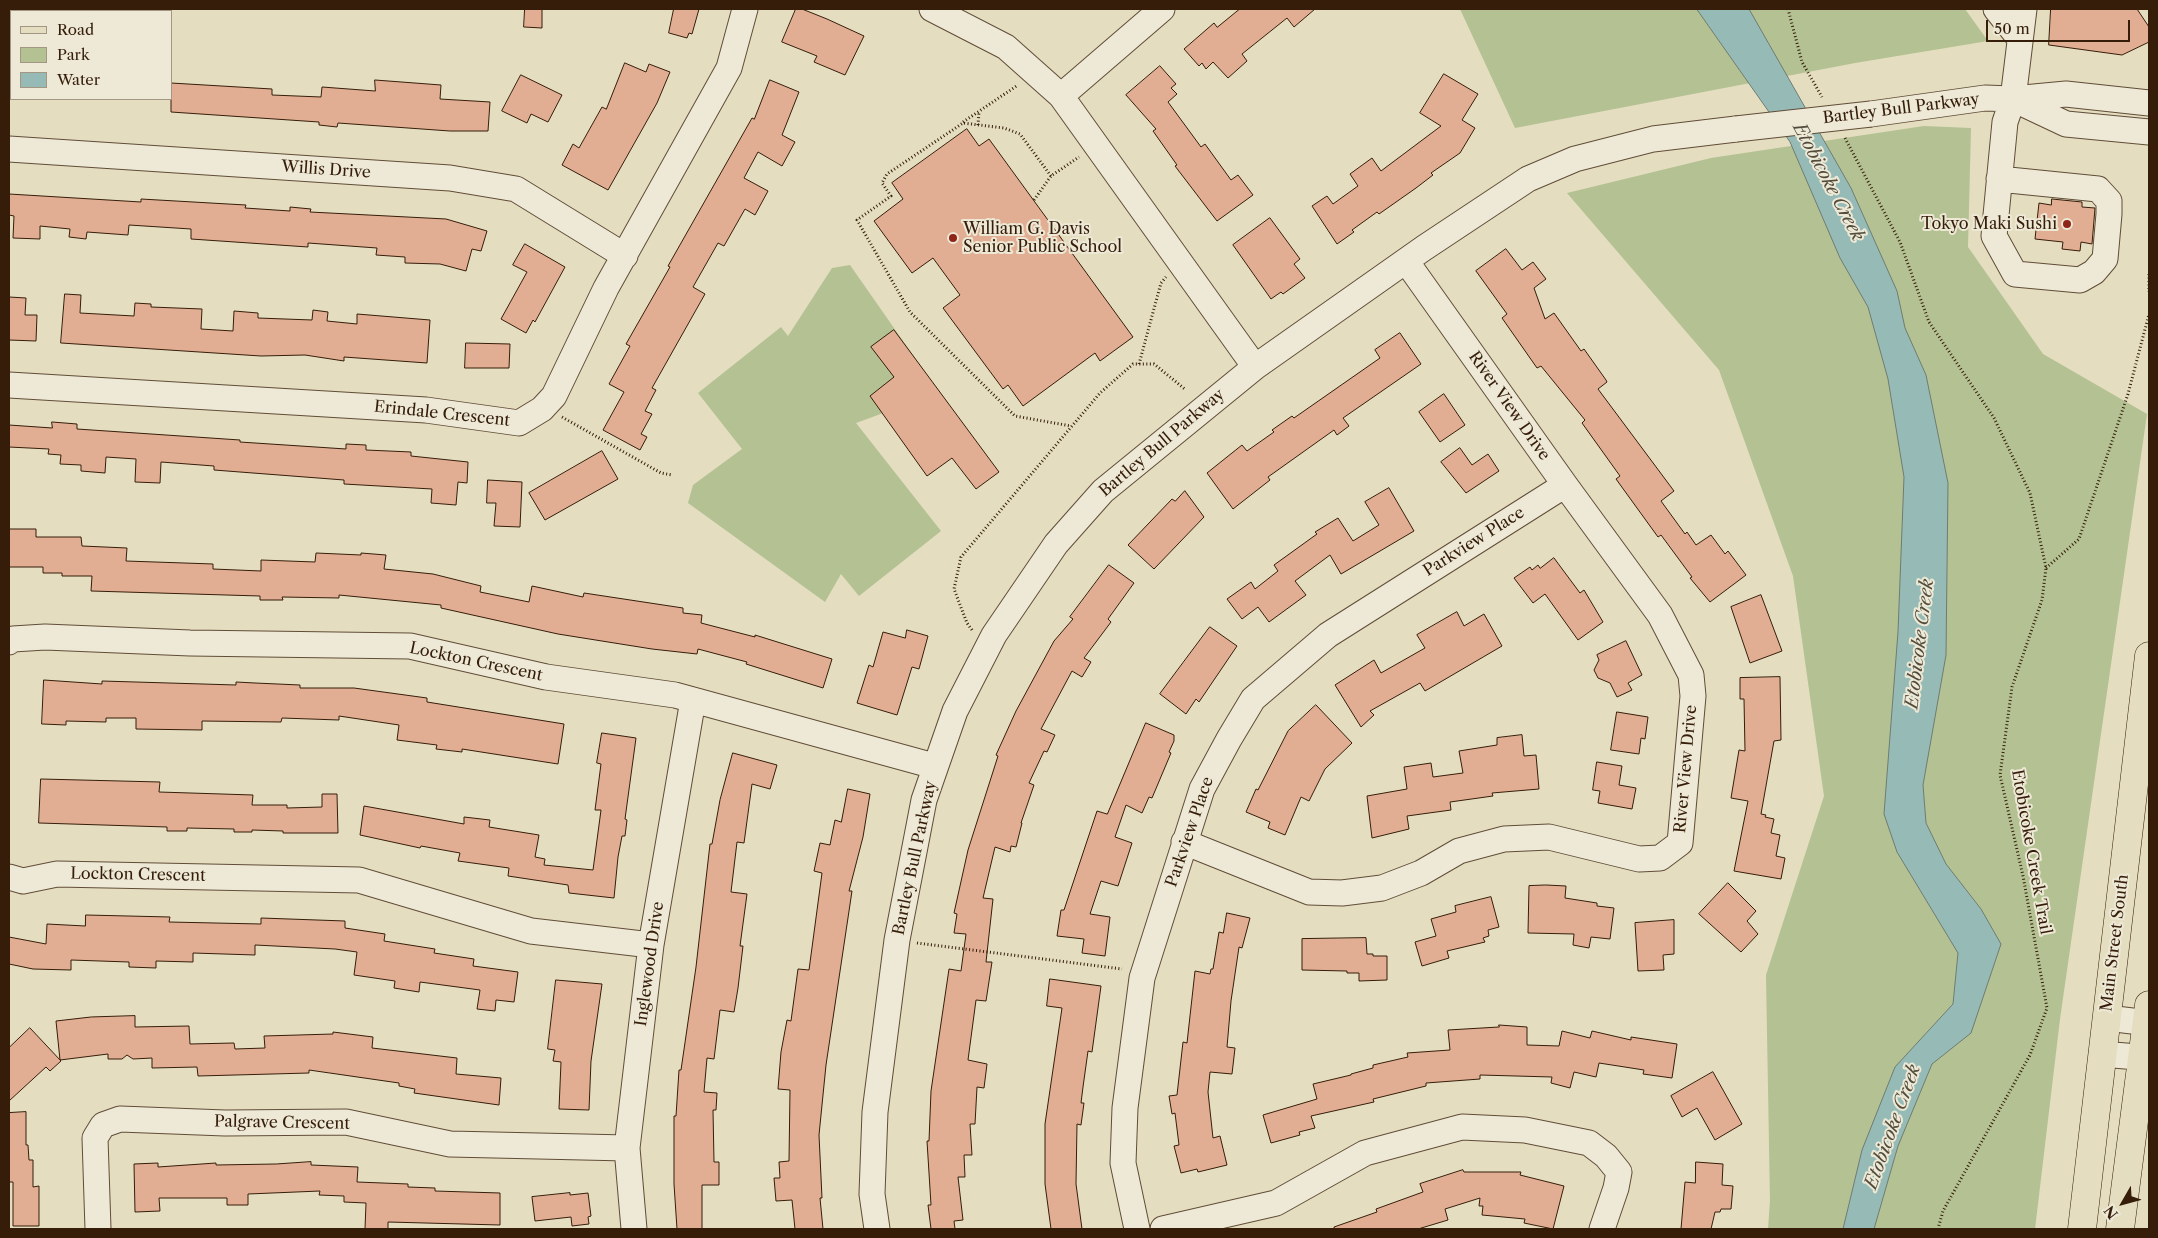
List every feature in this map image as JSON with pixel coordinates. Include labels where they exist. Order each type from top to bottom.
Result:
[{"type":"main road","name":"Main Street South","points":[[2082,1229],[2149,656]]},
{"type":"main road","points":[[2120,1229],[2146,1058],[2148,1017]]},
{"type":"street","name":"Erindale Crescent","points":[[9,384],[426,410],[519,423],[532,416],[554,396],[606,288],[729,68],[745,9]]},
{"type":"street","points":[[932,9],[1006,47],[1061,96],[1255,367]]},
{"type":"street","points":[[1061,96],[1162,9]]},
{"type":"street","points":[[1996,9],[2020,39]]},
{"type":"street","points":[[1999,179],[2098,189],[2108,201],[2105,259],[2094,272],[2080,280],[2015,274],[1994,236],[1999,179],[2005,122],[2013,99],[2024,9]]},
{"type":"street","name":"Bartley Bull Parkway","points":[[877,1229],[872,1194],[875,1112],[898,940],[924,800],[934,766],[955,712],[994,635],[1056,544],[1103,491],[1255,367],[1406,261],[1528,179],[1575,159],[1653,139],[1871,114],[1985,98],[2013,99],[2066,94],[2149,103]]},
{"type":"street","name":"Bartley Bull Parkway","points":[[2013,99],[2066,124],[2149,132]]},
{"type":"street","name":"Willis Drive","points":[[9,149],[450,178],[516,189],[625,256]]},
{"type":"street","name":"River View Drive","points":[[1184,842],[1309,892],[1342,893],[1382,888],[1421,873],[1459,851],[1504,839],[1549,837],[1639,860],[1660,858],[1680,843],[1692,696],[1691,675],[1660,615],[1406,261]]},
{"type":"street","name":"Parkview Place","points":[[1137,1229],[1123,1163],[1125,1108],[1144,972],[1202,789],[1253,699],[1328,635],[1565,485]]},
{"type":"street","name":"Lockton Crescent","points":[[9,642],[13,639],[44,637],[200,643],[410,646],[546,677],[675,695],[934,766]]},
{"type":"street","name":"Inglewood Drive","points":[[634,1229],[627,1148],[651,946],[693,700]]},
{"type":"street","name":"Lockton Crescent","points":[[9,876],[23,881],[57,874],[359,880],[531,931],[651,946]]},
{"type":"street","points":[[2107,1018],[2148,1017]]},
{"type":"street","points":[[2102,1054],[2146,1058]]},
{"type":"street","name":"Palgrave Crescent","points":[[98,1229],[95,1138],[103,1125],[120,1119],[225,1123],[346,1122],[450,1144],[627,1148]]},
{"type":"street","points":[[1163,1229],[1276,1203],[1366,1153],[1462,1127],[1525,1130],[1589,1143],[1606,1156],[1618,1172],[1616,1188],[1602,1229]]},
{"type":"path","points":[[1788,9],[1802,62],[1824,101]]},
{"type":"path","points":[[1036,74],[887,174],[882,183],[891,196],[857,220],[910,312],[1015,416],[1071,426]]},
{"type":"path","points":[[978,125],[979,112]]},
{"type":"path","points":[[963,123],[1004,128],[1020,134],[1051,176]]},
{"type":"path","name":"Etobicoke Creek Trail","points":[[1842,133],[1900,242],[1929,322],[1994,418],[2030,493],[2046,568],[2042,600],[2012,687],[2000,775],[2023,876],[2046,1008],[2030,1055],[1942,1211],[1938,1229]]},
{"type":"path","points":[[1034,200],[1051,176],[1097,146]]},
{"type":"path","points":[[1139,364],[1161,283],[1180,262]]},
{"type":"path","points":[[2149,274],[2149,292]]},
{"type":"path","points":[[2046,568],[2078,539],[2128,394],[2149,314]]},
{"type":"path","points":[[972,630],[967,623],[954,588],[961,557],[1100,393],[1133,364],[1154,364],[1186,390]]},
{"type":"path","points":[[547,404],[572,423],[661,472],[672,475]]},
{"type":"path","points":[[912,942],[1144,972]]},
{"type":"green space","points":[[1460,9],[1965,9],[1988,41],[1855,63],[1515,128]]},
{"type":"green space","points":[[1924,126],[1971,128],[1968,247],[2043,354],[2147,414],[2060,1019],[2035,1229],[1768,1229],[1770,1201],[1766,975],[1824,796],[1793,576],[1719,370],[1567,193],[1711,158]]},
{"type":"green space","points":[[850,265],[924,371],[909,394],[886,412],[856,423],[941,531],[859,596],[841,574],[825,602],[688,503],[693,485],[742,449],[698,393],[781,327],[788,336],[832,268]]},
{"type":"water","name":"Etobicoke Creek","points":[[1697,9],[1749,9],[1851,188],[1897,291],[1905,328],[1926,375],[1948,483],[1946,655],[1923,785],[1926,823],[1946,864],[1981,909],[2001,944],[1971,1033],[1932,1064],[1898,1146],[1874,1229],[1843,1229],[1862,1150],[1895,1067],[1953,1004],[1958,953],[1897,852],[1884,814],[1898,632],[1904,477],[1888,379],[1868,307],[1840,258],[1790,142]]},
{"type":"building","points":[[525,9],[542,9],[542,28],[524,27]]},
{"type":"building","points":[[674,9],[699,9],[692,34],[689,33],[687,38],[669,33]]},
{"type":"building","points":[[796,9],[802,9],[864,36],[845,75],[814,62],[817,56],[782,42]]},
{"type":"building","points":[[1240,9],[1315,9],[1294,27],[1287,18],[1242,54],[1247,61],[1228,78],[1213,62],[1206,69],[1202,63],[1199,66],[1184,49],[1214,23],[1217,27]]},
{"type":"building","points":[[2051,9],[2137,9],[2149,27],[2149,42],[2122,55],[2049,45]]},
{"type":"building","points":[[625,63],[646,72],[649,64],[670,72],[657,103],[608,190],[562,165],[573,144],[579,148],[602,107],[606,109]]},
{"type":"building","points":[[1160,66],[1176,84],[1171,88],[1177,94],[1168,102],[1201,147],[1205,144],[1231,180],[1238,175],[1253,195],[1217,221],[1175,166],[1177,165],[1153,131],[1156,129],[1126,95]]},
{"type":"building","points":[[1444,74],[1478,94],[1462,120],[1475,128],[1460,153],[1431,173],[1433,175],[1416,188],[1352,230],[1354,232],[1337,244],[1312,206],[1327,196],[1333,204],[1358,186],[1350,174],[1372,158],[1381,171],[1441,126],[1420,113]]},
{"type":"building","points":[[521,75],[562,95],[548,122],[531,114],[527,123],[502,111]]},
{"type":"building","points":[[375,80],[441,85],[440,99],[490,102],[488,131],[450,131],[338,123],[337,127],[319,125],[319,122],[171,112],[172,83],[272,89],[272,95],[321,97],[322,87],[375,91]]},
{"type":"building","points":[[770,80],[799,92],[782,135],[795,142],[782,166],[758,152],[744,178],[768,191],[755,215],[745,209],[724,246],[718,243],[693,287],[705,294],[652,388],[656,390],[645,411],[652,414],[641,434],[647,437],[640,450],[603,430],[624,392],[609,384],[630,346],[626,344],[670,267],[668,266],[752,118],[754,119]]},
{"type":"building","points":[[967,129],[979,146],[989,139],[1133,337],[1100,361],[1095,353],[1023,406],[1008,385],[1003,389],[943,308],[960,295],[933,258],[912,273],[874,221],[903,199],[892,183]]},
{"type":"building","points":[[9,194],[141,202],[141,199],[246,205],[245,208],[290,211],[290,207],[311,209],[310,212],[446,219],[487,231],[481,251],[472,249],[466,271],[440,264],[405,263],[405,257],[376,255],[377,248],[308,243],[308,247],[191,239],[191,229],[129,225],[128,235],[87,232],[86,239],[69,237],[70,229],[40,226],[40,239],[13,238],[14,216],[9,215]]},
{"type":"building","name":"Tokyo Maki Sushi","points":[[2052,199],[2082,202],[2082,207],[2095,208],[2092,244],[2081,242],[2080,251],[2062,249],[2063,242],[2035,239],[2039,203],[2051,205]]},
{"type":"building","points":[[1270,218],[1300,259],[1294,264],[1305,278],[1283,294],[1281,292],[1271,299],[1233,245]]},
{"type":"building","points":[[525,244],[565,267],[535,322],[533,320],[526,333],[501,319],[527,272],[513,265]]},
{"type":"building","points":[[1506,249],[1522,270],[1533,262],[1546,279],[1534,288],[1545,319],[1554,313],[1581,351],[1584,349],[1606,380],[1607,382],[1598,389],[1674,491],[1661,501],[1685,534],[1687,532],[1696,545],[1711,535],[1725,554],[1728,551],[1746,575],[1710,602],[1690,578],[1692,577],[1661,535],[1658,537],[1616,479],[1620,476],[1582,423],[1585,420],[1541,366],[1537,368],[1502,318],[1507,314],[1476,271]]},
{"type":"building","points":[[65,294],[81,295],[80,313],[134,316],[135,303],[151,304],[151,307],[202,309],[201,329],[233,331],[234,311],[258,313],[258,318],[312,320],[313,310],[328,312],[327,321],[357,324],[357,314],[430,320],[427,363],[344,357],[344,361],[305,355],[261,356],[61,343]]},
{"type":"building","points":[[9,297],[26,298],[25,315],[37,315],[36,341],[9,340]]},
{"type":"building","points":[[894,330],[999,472],[976,489],[952,458],[927,476],[870,396],[894,377],[871,347]]},
{"type":"building","points":[[1400,333],[1421,364],[1343,418],[1349,426],[1337,435],[1334,430],[1268,477],[1270,480],[1233,509],[1207,473],[1242,445],[1247,451],[1274,432],[1272,430],[1292,416],[1294,418],[1380,358],[1375,350]]},
{"type":"building","points":[[466,343],[510,344],[509,368],[465,368]]},
{"type":"building","points":[[1444,394],[1465,425],[1440,442],[1419,412]]},
{"type":"building","points":[[52,422],[77,424],[77,429],[240,440],[240,442],[346,449],[346,444],[366,445],[366,450],[411,452],[411,456],[468,462],[467,483],[458,482],[456,505],[431,503],[432,489],[344,484],[344,480],[214,470],[214,466],[161,462],[160,483],[135,482],[136,459],[106,457],[105,473],[81,471],[81,465],[60,464],[61,455],[48,454],[49,449],[9,447],[9,425],[52,428]]},
{"type":"building","points":[[1460,448],[1472,465],[1488,454],[1499,471],[1466,493],[1441,462]]},
{"type":"building","points":[[602,451],[618,479],[545,520],[529,493]]},
{"type":"building","points":[[488,480],[522,482],[520,527],[494,526],[496,503],[487,503]]},
{"type":"building","points":[[1389,488],[1414,531],[1341,574],[1330,555],[1295,581],[1306,595],[1269,622],[1258,607],[1242,619],[1227,599],[1251,582],[1255,589],[1278,571],[1274,565],[1317,534],[1315,532],[1338,518],[1353,541],[1379,525],[1365,502]]},
{"type":"building","points":[[1185,491],[1204,517],[1154,569],[1128,545],[1172,499],[1175,501]]},
{"type":"building","points":[[9,529],[36,529],[36,537],[81,537],[82,546],[127,548],[126,561],[213,564],[213,569],[261,571],[261,560],[315,562],[316,553],[386,555],[384,569],[433,574],[481,586],[480,592],[529,602],[532,586],[583,597],[584,593],[683,608],[683,613],[702,615],[701,623],[755,637],[755,635],[832,659],[823,688],[746,664],[747,662],[698,649],[697,654],[558,634],[441,608],[441,605],[339,595],[339,598],[282,597],[283,600],[260,600],[260,596],[91,591],[92,576],[62,576],[62,573],[43,573],[43,567],[9,567]]},
{"type":"building","points":[[1554,558],[1580,593],[1584,590],[1603,622],[1578,640],[1545,594],[1533,603],[1514,578],[1530,567],[1532,570],[1538,565],[1540,568]]},
{"type":"building","points":[[1109,565],[1134,583],[1108,619],[1111,622],[1084,658],[1091,662],[1082,677],[1072,671],[1041,729],[1055,735],[1047,752],[1044,751],[1029,783],[1034,785],[1021,823],[1016,847],[1011,846],[1010,852],[995,847],[983,898],[993,899],[986,962],[992,962],[986,1001],[976,1000],[968,1060],[987,1064],[984,1088],[977,1087],[975,1124],[970,1124],[972,1155],[964,1155],[965,1177],[958,1177],[963,1220],[954,1221],[955,1229],[931,1229],[928,1205],[931,1205],[927,1141],[929,1141],[931,1091],[949,969],[961,971],[966,934],[954,933],[957,914],[954,913],[968,850],[998,756],[996,755],[1016,711],[1054,641],[1073,619],[1070,617]]},
{"type":"building","points":[[1761,595],[1782,651],[1750,663],[1731,607]]},
{"type":"building","points":[[1457,612],[1464,626],[1484,614],[1502,646],[1425,691],[1420,683],[1370,711],[1374,715],[1361,727],[1335,685],[1374,660],[1381,673],[1425,648],[1417,635]]},
{"type":"building","points":[[1210,627],[1237,646],[1199,702],[1196,699],[1186,714],[1160,694]]},
{"type":"building","points":[[907,630],[928,636],[919,669],[912,667],[897,715],[857,703],[869,665],[873,667],[883,632],[905,638]]},
{"type":"building","points":[[1626,641],[1642,675],[1628,683],[1632,690],[1617,697],[1610,683],[1598,678],[1594,670],[1599,660],[1597,655]]},
{"type":"building","points":[[1780,677],[1781,740],[1774,741],[1761,814],[1774,819],[1771,833],[1780,835],[1776,856],[1785,858],[1781,879],[1734,871],[1748,801],[1731,798],[1739,750],[1745,751],[1744,699],[1740,699],[1740,678]]},
{"type":"building","points":[[44,680],[102,684],[102,681],[236,685],[236,682],[300,685],[300,688],[354,688],[427,698],[427,702],[564,724],[558,764],[462,749],[462,752],[436,749],[437,745],[397,740],[399,725],[339,716],[339,720],[282,718],[281,722],[202,721],[202,730],[136,729],[136,718],[106,718],[106,722],[66,721],[66,725],[42,724]]},
{"type":"building","points":[[1316,705],[1352,743],[1325,769],[1309,801],[1301,797],[1285,835],[1268,828],[1270,822],[1246,812],[1256,789],[1258,790],[1288,731]]},
{"type":"building","points":[[1617,712],[1648,717],[1645,739],[1641,738],[1639,754],[1611,750]]},
{"type":"building","points":[[1146,723],[1174,735],[1174,741],[1169,752],[1171,753],[1152,798],[1149,797],[1142,813],[1126,805],[1115,837],[1132,843],[1118,886],[1101,881],[1090,914],[1110,917],[1105,956],[1082,953],[1084,939],[1057,936],[1061,910],[1064,910],[1097,811],[1107,814]]},
{"type":"building","points":[[602,733],[636,738],[625,819],[627,820],[625,836],[622,836],[618,857],[614,898],[569,893],[568,885],[508,876],[509,868],[458,861],[460,853],[421,846],[420,848],[360,835],[364,806],[464,824],[464,817],[490,820],[489,827],[539,835],[535,857],[545,859],[544,865],[593,870],[601,810],[595,810],[601,764],[597,763]]},
{"type":"building","points":[[1522,735],[1524,756],[1536,755],[1539,789],[1492,793],[1493,796],[1450,802],[1451,810],[1407,816],[1409,829],[1372,838],[1367,796],[1407,789],[1404,767],[1431,763],[1433,777],[1463,773],[1459,751],[1497,745],[1497,738]]},
{"type":"building","points":[[733,753],[777,765],[770,789],[752,784],[744,843],[737,842],[731,892],[747,894],[740,946],[743,946],[738,988],[734,1012],[720,1010],[714,1059],[707,1058],[704,1092],[717,1093],[716,1110],[713,1110],[714,1162],[719,1162],[719,1185],[702,1185],[702,1229],[677,1229],[674,1184],[674,1116],[676,1116],[679,1070],[681,1070],[696,967],[710,844],[712,844],[720,800]]},
{"type":"building","points":[[1597,762],[1622,766],[1619,785],[1636,788],[1632,809],[1598,803],[1600,791],[1593,790]]},
{"type":"building","points":[[41,779],[160,782],[159,792],[253,795],[252,805],[287,805],[287,808],[322,807],[322,794],[337,794],[338,833],[283,833],[283,831],[252,830],[252,832],[234,832],[234,829],[187,828],[187,831],[167,831],[167,827],[39,823]]},
{"type":"building","points":[[848,789],[870,794],[863,837],[849,891],[852,891],[826,1065],[819,1135],[822,1198],[820,1198],[823,1229],[795,1229],[792,1200],[776,1201],[774,1178],[780,1178],[779,1162],[789,1161],[790,1090],[778,1089],[781,1052],[787,1020],[791,1021],[798,969],[809,970],[822,873],[814,871],[820,843],[830,845],[835,820],[841,822]]},
{"type":"building","points":[[1728,883],[1756,911],[1747,921],[1758,934],[1741,952],[1699,914]]},
{"type":"building","points":[[1529,886],[1566,886],[1565,898],[1614,908],[1610,939],[1591,937],[1589,948],[1573,945],[1574,934],[1528,933]]},
{"type":"building","points":[[1491,897],[1499,927],[1488,930],[1489,936],[1483,938],[1485,942],[1447,951],[1449,958],[1422,966],[1415,942],[1436,936],[1431,919],[1456,912],[1455,906]]},
{"type":"building","points":[[1227,913],[1250,918],[1242,948],[1239,947],[1231,1001],[1227,1047],[1235,1048],[1232,1074],[1210,1072],[1208,1092],[1213,1138],[1220,1136],[1227,1165],[1198,1172],[1197,1169],[1181,1173],[1174,1146],[1179,1145],[1175,1113],[1172,1114],[1169,1096],[1177,1095],[1183,1042],[1187,1043],[1195,971],[1210,974],[1211,969],[1213,969],[1219,932],[1223,933]]},
{"type":"building","points":[[86,915],[170,917],[169,922],[261,924],[261,918],[345,921],[345,928],[385,934],[384,941],[435,949],[434,953],[474,959],[473,966],[518,972],[514,1002],[496,1000],[495,1011],[477,1009],[480,990],[420,982],[419,992],[394,988],[395,981],[354,975],[357,952],[335,949],[255,945],[255,955],[193,953],[193,962],[156,961],[156,968],[129,967],[129,962],[71,960],[71,970],[33,969],[9,964],[9,937],[46,944],[47,924],[85,926]]},
{"type":"building","points":[[1674,920],[1674,954],[1663,955],[1664,970],[1638,971],[1635,923]]},
{"type":"building","points":[[1366,938],[1367,954],[1387,956],[1387,980],[1359,981],[1359,973],[1347,973],[1347,971],[1302,970],[1302,939]]},
{"type":"building","points":[[1050,979],[1101,986],[1092,1052],[1088,1051],[1081,1103],[1084,1103],[1081,1125],[1077,1124],[1076,1184],[1082,1229],[1051,1229],[1045,1184],[1045,1124],[1062,1008],[1047,1006]]},
{"type":"building","points":[[556,980],[602,984],[591,1061],[589,1110],[559,1109],[561,1062],[553,1061],[555,1050],[548,1049]]},
{"type":"building","points":[[135,1016],[135,1027],[189,1026],[190,1044],[234,1043],[235,1049],[265,1048],[264,1036],[333,1034],[333,1032],[373,1037],[372,1048],[457,1058],[456,1074],[501,1078],[499,1105],[414,1093],[415,1089],[399,1086],[399,1083],[309,1070],[309,1073],[198,1076],[197,1067],[152,1068],[152,1058],[133,1059],[127,1055],[122,1059],[108,1059],[108,1054],[60,1060],[56,1021],[91,1017]]},
{"type":"building","points":[[1499,1025],[1527,1027],[1527,1045],[1559,1046],[1562,1031],[1590,1038],[1592,1031],[1631,1040],[1631,1037],[1677,1044],[1672,1078],[1643,1074],[1644,1070],[1599,1063],[1596,1077],[1574,1072],[1570,1088],[1551,1083],[1552,1077],[1480,1075],[1480,1079],[1426,1083],[1426,1086],[1373,1099],[1374,1102],[1311,1116],[1315,1128],[1299,1132],[1300,1135],[1271,1143],[1263,1115],[1317,1099],[1313,1084],[1351,1075],[1373,1068],[1373,1065],[1408,1057],[1407,1053],[1450,1050],[1448,1030],[1499,1027]]},
{"type":"building","points":[[30,1028],[61,1061],[50,1071],[46,1067],[9,1101],[9,1048]]},
{"type":"building","points":[[1713,1072],[1742,1124],[1715,1140],[1697,1108],[1682,1117],[1671,1096]]},
{"type":"building","points":[[26,1112],[26,1145],[28,1145],[29,1160],[33,1160],[33,1187],[39,1186],[39,1226],[13,1226],[13,1182],[9,1182],[9,1113]]},
{"type":"building","points":[[311,1162],[311,1165],[358,1167],[357,1182],[408,1184],[408,1187],[435,1188],[435,1191],[500,1193],[500,1225],[388,1222],[388,1229],[365,1229],[366,1203],[344,1202],[344,1196],[319,1195],[320,1191],[248,1194],[248,1205],[227,1205],[227,1198],[159,1198],[160,1211],[135,1212],[134,1164],[158,1163],[158,1167],[216,1163],[216,1165]]},
{"type":"building","points":[[1696,1162],[1723,1164],[1722,1185],[1733,1186],[1731,1209],[1721,1209],[1720,1212],[1715,1212],[1711,1229],[1681,1229],[1685,1182],[1695,1183]]},
{"type":"building","points":[[1463,1170],[1464,1172],[1521,1172],[1520,1175],[1564,1186],[1553,1229],[1524,1223],[1525,1219],[1482,1215],[1483,1206],[1479,1206],[1480,1198],[1445,1209],[1448,1220],[1418,1229],[1334,1229],[1334,1227],[1377,1212],[1376,1209],[1423,1192],[1420,1184]]},
{"type":"building","points":[[570,1193],[570,1195],[588,1193],[591,1216],[588,1217],[589,1224],[572,1226],[571,1217],[535,1221],[532,1197]]},
{"type":"place","name":"Tokyo Maki Sushi","points":[[2067,224]]},
{"type":"place","name":"William G. Davis Senior Public School","points":[[953,238]]}]
